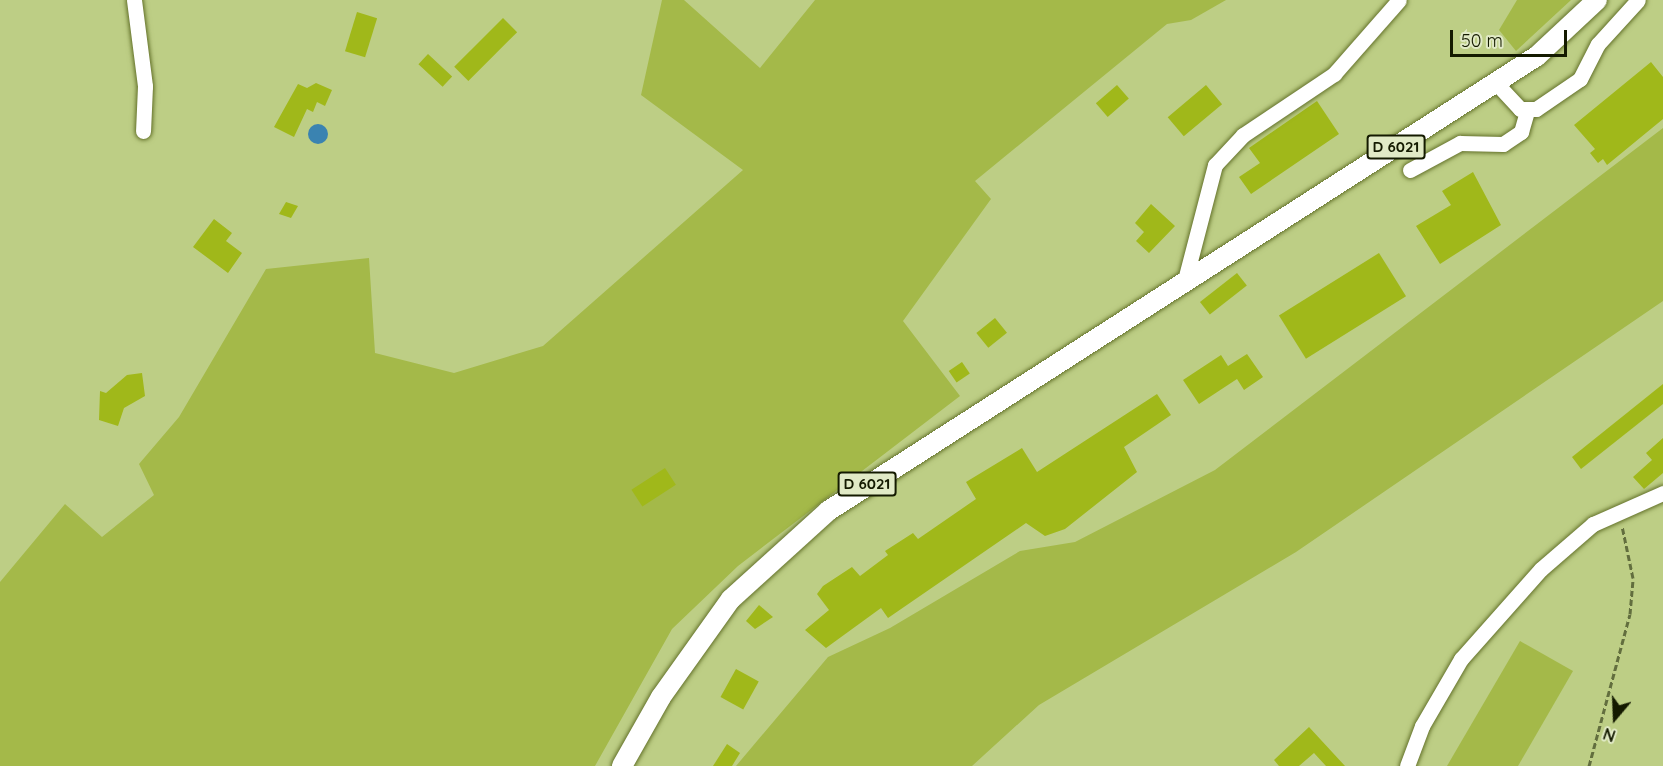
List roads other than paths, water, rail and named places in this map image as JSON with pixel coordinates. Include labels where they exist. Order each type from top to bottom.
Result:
[{"type":"main road","name":"D 6021","points":[[622,766],[697,643],[730,600],[788,545],[880,475],[1537,56],[1597,0]]},
{"type":"street","points":[[134,0],[145,86],[143,131]]},
{"type":"street","points":[[1185,280],[1215,165],[1243,135],[1334,74],[1399,0]]},
{"type":"street","points":[[1410,170],[1460,143],[1503,144],[1521,132],[1527,111],[1580,79],[1598,44],[1638,0]]},
{"type":"street","points":[[1496,83],[1506,98],[1527,111]]},
{"type":"street","points":[[1407,766],[1422,726],[1461,659],[1541,569],[1593,524],[1663,493]]},
{"type":"water","points":[[318,124],[325,127],[328,134],[325,141],[318,144],[311,141],[308,134],[311,127]]}]
